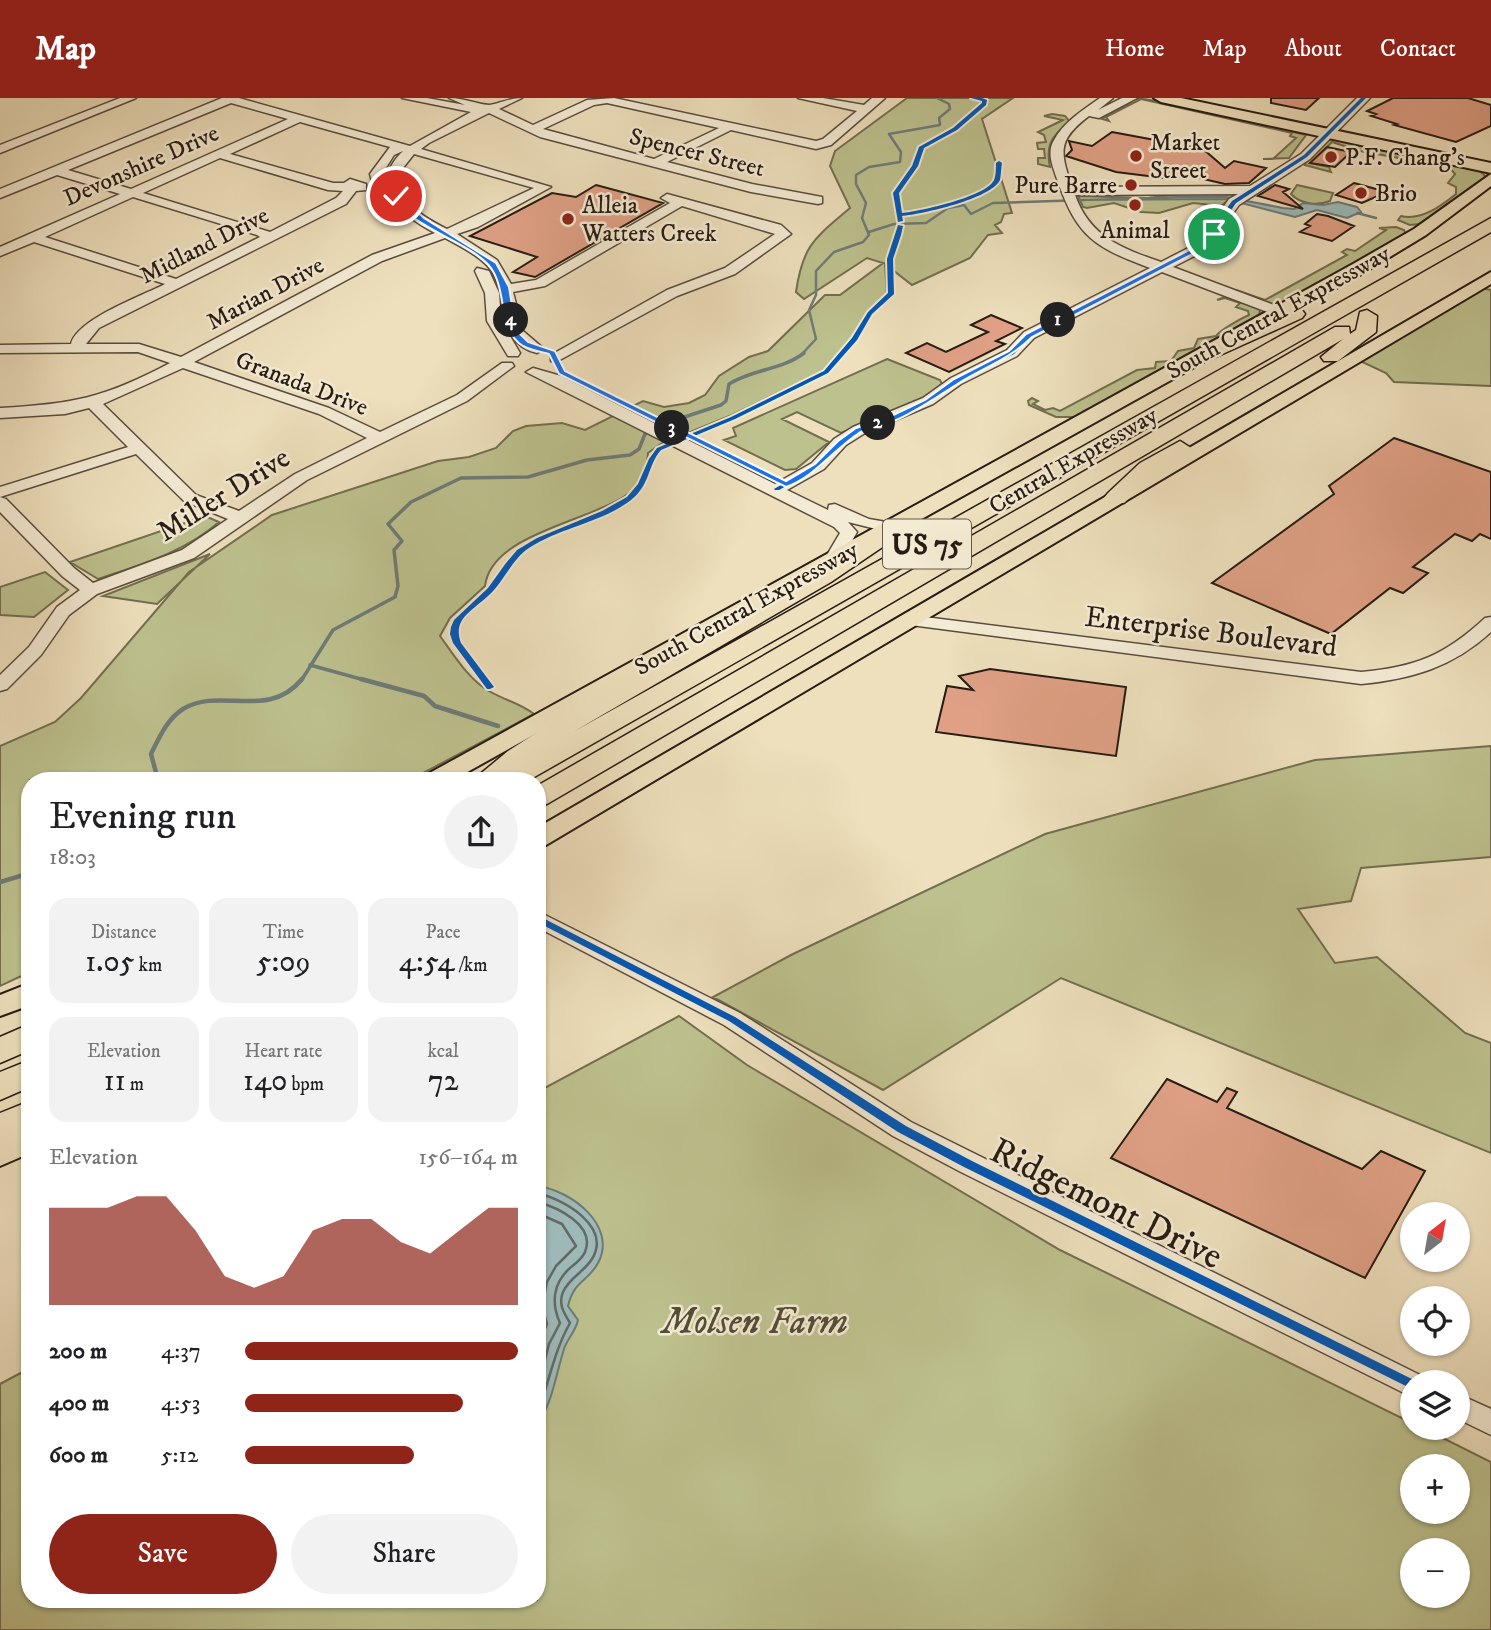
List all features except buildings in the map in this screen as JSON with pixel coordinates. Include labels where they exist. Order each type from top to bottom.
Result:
[{"type":"highway","name":"Central Expressway","points":[[523,772],[1491,223]]},
{"type":"highway","name":"Central Expressway","points":[[546,793],[1491,243]]},
{"type":"highway","points":[[1200,357],[1386,272],[1431,258]]},
{"type":"highway","points":[[1116,498],[1147,468],[1319,365],[1366,332],[1367,316]]},
{"type":"highway","points":[[497,772],[520,754],[602,702],[837,569],[892,528]]},
{"type":"highway","points":[[0,1051],[21,1040]]},
{"type":"highway","points":[[0,1087],[21,1076]]},
{"type":"highway","points":[[0,1128],[21,1118]]},
{"type":"main road","points":[[1161,98],[1324,127],[1490,178]]},
{"type":"main road","points":[[1196,98],[1491,161]]},
{"type":"main road","name":"South Central Expressway","points":[[449,772],[1280,312],[1420,232],[1490,178]]},
{"type":"main road","points":[[546,834],[1487,283]]},
{"type":"main road","points":[[0,1006],[21,997]]},
{"type":"main road","points":[[0,1154],[21,1144]]},
{"type":"street","points":[[0,149],[130,98]]},
{"type":"street","points":[[252,104],[265,98]]},
{"type":"street","points":[[408,98],[482,108],[516,98]]},
{"type":"street","points":[[438,104],[453,98],[482,108]]},
{"type":"street","points":[[500,98],[405,147],[379,168],[376,184],[382,198],[396,214],[493,264],[506,289],[511,324],[525,344],[540,349],[556,360],[558,369],[565,375],[627,410]]},
{"type":"street","points":[[804,98],[866,109]]},
{"type":"street","points":[[532,130],[602,99],[802,144],[821,144],[879,98]]},
{"type":"street","points":[[1107,98],[1070,125],[1059,140],[1056,159],[1070,198],[1085,228],[1098,239],[1161,268],[1280,312]]},
{"type":"street","points":[[1059,140],[1093,117],[1130,98]]},
{"type":"street","points":[[781,487],[818,466],[841,442],[859,429],[910,411],[956,381],[1012,353],[1029,335],[1205,244],[1243,196],[1289,167],[1324,127],[1364,98]]},
{"type":"street","points":[[0,194],[227,100],[252,104],[405,147]]},
{"type":"street","name":"Spencer Street","points":[[482,108],[532,130],[751,188],[818,201]]},
{"type":"street","name":"Devonshire Drive","points":[[0,252],[300,118]]},
{"type":"street","points":[[656,163],[727,128]]},
{"type":"street","points":[[405,147],[391,183],[396,196],[408,210],[485,275],[492,293],[494,316],[510,359],[527,372],[556,379],[627,410],[781,487],[864,523],[892,528]]},
{"type":"street","name":"Marian Drive","points":[[0,413],[41,412],[94,404],[183,362],[377,258],[480,221],[545,187],[405,147]]},
{"type":"street","points":[[218,154],[321,184],[350,186],[391,183]]},
{"type":"street","points":[[57,171],[130,193],[137,200],[253,236],[270,238]]},
{"type":"street","name":"Midland Drive","points":[[78,347],[86,330],[341,201],[350,186]]},
{"type":"street","points":[[1070,198],[1243,196]]},
{"type":"street","points":[[506,289],[540,283],[674,200],[776,228],[783,234],[734,268],[672,293],[605,333],[510,359]]},
{"type":"street","points":[[33,237],[177,284]]},
{"type":"street","points":[[462,398],[490,369],[496,358],[489,328],[494,316]]},
{"type":"street","name":"Miller Drive","points":[[0,684],[35,651],[63,611],[91,590],[169,564],[306,474],[462,398],[527,372],[546,369],[565,351],[605,333]]},
{"type":"street","name":"Granada Drive","points":[[0,349],[139,348],[324,411],[381,439]]},
{"type":"street","name":"Miller Drive","points":[[462,398],[510,359]]},
{"type":"street","points":[[94,404],[136,449],[190,498],[241,518]]},
{"type":"street","points":[[0,492],[136,449]]},
{"type":"street","points":[[781,487],[847,528],[846,542],[833,560]]},
{"type":"street","points":[[0,502],[68,572],[91,590]]},
{"type":"street","name":"Enterprise Boulevard","points":[[909,620],[1361,678],[1400,674],[1447,660],[1466,647],[1491,622]]},
{"type":"street","name":"Ridgemont Drive","points":[[546,923],[732,1018],[902,1129],[1400,1378]]},
{"type":"street","points":[[1470,1412],[1491,1423]]},
{"type":"green space","points":[[907,98],[1013,98],[982,119],[1012,213],[1004,214],[1001,222],[995,225],[1002,233],[988,235],[970,258],[912,285],[885,264],[887,294],[829,368],[732,415],[661,444],[648,453],[641,481],[625,496],[529,538],[508,551],[492,566],[485,586],[450,618],[440,636],[462,666],[482,686],[534,714],[425,772],[21,772],[21,976],[0,986],[0,746],[55,722],[81,698],[189,572],[272,515],[438,461],[469,457],[496,448],[513,431],[526,426],[562,423],[585,430],[643,401],[664,407],[689,403],[705,395],[719,376],[749,357],[768,351],[825,295],[840,295],[883,263],[867,258],[804,299],[796,292],[802,263],[812,243],[850,208],[830,166],[835,151]]},
{"type":"green space","points":[[1137,98],[1183,105],[1306,135],[1289,158],[1273,159],[1296,138],[1290,136],[1292,133],[1141,99],[1106,117],[1109,121],[1102,119]]},
{"type":"green space","points":[[1044,116],[1065,116],[1069,121],[1052,141],[1049,152],[1050,167],[1038,164],[1038,158],[1045,158],[1044,149],[1038,149],[1037,143],[1046,142],[1044,135],[1038,132],[1063,120]]},
{"type":"green space","points":[[1328,138],[1479,170],[1486,177],[1419,224],[1410,225],[1398,220],[1401,216],[1416,216],[1431,211],[1456,194],[1456,187],[1448,183],[1455,174],[1449,167],[1360,151],[1332,142],[1311,163],[1329,167],[1331,172],[1305,165],[1309,155]]},
{"type":"green space","points":[[1297,185],[1333,193],[1330,201],[1309,203],[1291,194]]},
{"type":"green space","points":[[1179,194],[1236,194],[1221,206],[1193,203],[1159,213],[1141,212],[1114,203],[1087,208],[1083,207],[1078,196],[1148,198]]},
{"type":"green space","points":[[1396,227],[1404,230],[1406,235],[1281,304],[1272,305],[1236,290],[1265,300],[1347,255],[1342,252],[1347,249],[1355,251],[1386,230],[1379,228]]},
{"type":"green space","points":[[1481,288],[1491,290],[1491,386],[1394,382],[1386,373],[1360,361]]},
{"type":"green space","points":[[1227,296],[1260,308],[1259,319],[1075,417],[1056,417],[1029,405],[1028,401],[1032,398],[1038,401],[1033,404],[1045,410],[1053,408],[1060,411],[1137,370],[1155,368],[1156,362],[1171,361],[1178,351],[1194,348],[1198,339],[1216,336],[1249,315],[1248,311],[1236,307],[1240,303],[1225,298],[1217,300]]},
{"type":"green space","points":[[887,359],[940,380],[942,384],[922,399],[841,433],[797,412],[782,419],[829,442],[796,469],[785,470],[724,440],[736,436],[733,428]]},
{"type":"green space","points":[[205,516],[219,522],[192,542],[98,579],[70,562]]},
{"type":"green space","points":[[210,554],[157,604],[103,596]]},
{"type":"green space","points":[[45,572],[68,590],[34,617],[0,615],[0,587]]},
{"type":"green space","points":[[1491,746],[1491,857],[1361,868],[1351,901],[1298,909],[1335,963],[1377,957],[1465,1033],[1491,1043],[1491,1153],[1061,978],[883,1090],[713,997],[791,955],[1045,834],[1315,760]]},
{"type":"green space","name":"Molsen Farm","points":[[679,1016],[747,1065],[1060,1250],[1400,1417],[1400,1440],[1447,1440],[1491,1462],[1491,1630],[0,1630],[0,1384],[21,1373],[21,1608],[546,1608],[546,1087]]},
{"type":"water","points":[[1226,197],[1294,209],[1303,203],[1323,205],[1338,202],[1357,207],[1361,212],[1347,218],[1317,210],[1295,217],[1226,199],[1081,200]]},
{"type":"water","points":[[546,1188],[577,1202],[588,1212],[602,1236],[603,1249],[594,1269],[577,1286],[571,1297],[568,1306],[578,1320],[565,1345],[546,1408]]},
{"type":"waterway","points":[[802,354],[816,339],[809,310],[816,295],[816,271],[834,252],[863,242],[869,235],[862,218],[866,203],[856,184],[856,175],[869,167],[900,162],[901,152],[889,134],[940,125],[939,118],[950,109],[949,104],[937,98]]},
{"type":"waterway","points":[[869,232],[894,224],[926,223],[948,208],[964,205],[971,214],[993,203],[1085,200]]},
{"type":"waterway","points":[[1357,213],[1376,218]]},
{"type":"waterway","points":[[311,665],[333,630],[395,597],[398,586],[394,550],[402,541],[388,524],[411,502],[461,478],[528,477],[587,460],[630,455],[639,449],[645,434],[657,426],[721,405],[726,401],[729,384],[786,363],[804,353]]},
{"type":"waterway","points":[[301,681],[311,665]]},
{"type":"waterway","points":[[311,665],[368,681]]},
{"type":"waterway","points":[[156,772],[151,754],[168,723],[183,709],[212,701],[259,701],[274,698],[289,691],[302,679]]},
{"type":"waterway","points":[[361,679],[424,696],[435,706],[498,726]]},
{"type":"waterway","points":[[0,882],[21,876]]},
{"type":"cycle path","points":[[900,221],[896,193],[915,166],[922,147],[955,129],[984,104],[985,100],[973,98]]},
{"type":"cycle path","points":[[777,489],[818,466],[840,442],[859,430],[928,401],[956,381],[1012,353],[1029,335],[1203,246],[1234,202],[1305,156],[1364,98]]},
{"type":"cycle path","points":[[900,215],[937,208],[980,193],[997,180],[999,163]]},
{"type":"cycle path","points":[[490,687],[457,643],[454,627],[464,613],[491,589],[513,558],[527,546],[605,512],[629,498],[642,484],[659,449],[733,418],[826,372],[855,339],[870,313],[891,294],[890,259],[900,226]]},
{"type":"cycle path","points":[[546,923],[732,1019],[902,1129],[1400,1378]]},
{"type":"place","name":"Market Street","points":[[1136,156]]},
{"type":"place","name":"P.F. Chang's","points":[[1331,157]]},
{"type":"place","name":"Pure Barre","points":[[1131,185]]},
{"type":"place","name":"Brio","points":[[1361,193]]},
{"type":"place","name":"Animal","points":[[1135,205]]},
{"type":"place","name":"Alleia Watters Creek","points":[[568,219]]},
{"type":"route","points":[[396,196],[408,210],[422,220],[493,264],[505,287],[511,324],[517,335],[525,344],[552,353],[562,373],[786,485],[818,466],[841,442],[859,429],[910,411],[956,381],[1012,353],[1029,335],[1203,246],[1214,234]]}]
